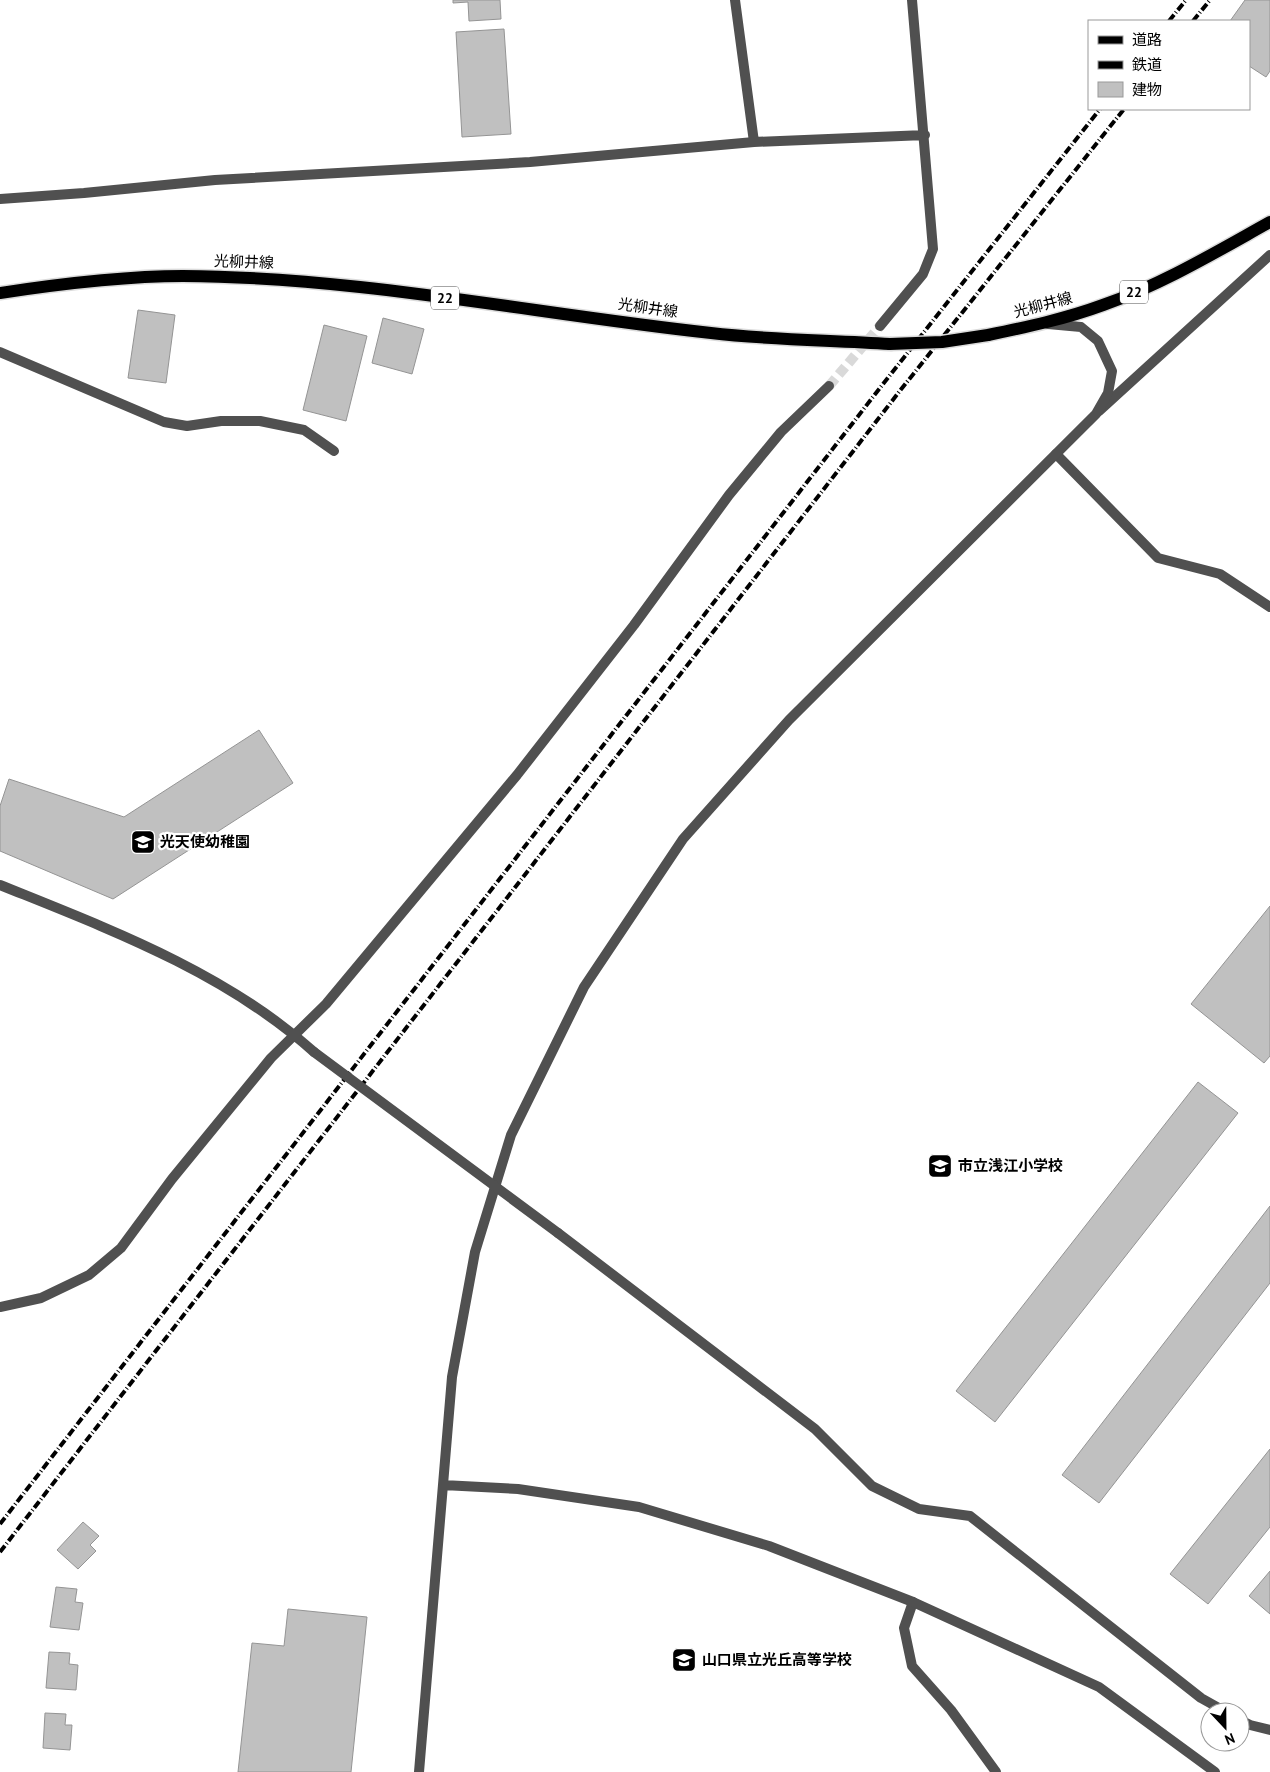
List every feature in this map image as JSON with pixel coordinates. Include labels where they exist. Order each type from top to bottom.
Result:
[{"type":"main road","name":"光柳井線","points":[[0,293],[57,285],[181,276],[289,280],[484,302],[712,333],[890,344],[942,342],[1045,323],[1104,305],[1185,269],[1270,222]]},
{"type":"street","points":[[736,0],[754,142]]},
{"type":"street","points":[[880,326],[924,274],[933,249],[925,135],[912,0]]},
{"type":"street","points":[[0,199],[84,194],[216,180],[530,162],[754,142],[925,135]]},
{"type":"street","points":[[419,1772],[452,1377],[475,1252],[511,1136],[584,987],[683,839],[789,720],[1096,414],[1270,255]]},
{"type":"street","points":[[1045,323],[1081,327],[1098,340],[1112,371],[1108,393],[1096,414]]},
{"type":"street","points":[[0,352],[164,422],[187,426],[221,421],[260,421],[304,430],[334,451]]},
{"type":"street","points":[[0,1307],[41,1298],[90,1276],[122,1248],[172,1179],[271,1058],[326,1004],[517,775],[634,625],[729,495],[781,432],[829,386]]},
{"type":"street","points":[[1056,454],[1158,558],[1220,574],[1270,606]]},
{"type":"street","points":[[0,885],[149,946],[238,996],[295,1034],[314,1052],[558,1233],[814,1429],[872,1486],[919,1509],[970,1516],[1208,1702]]},
{"type":"street","points":[[443,1485],[518,1489],[639,1506],[769,1546],[913,1602],[1099,1687],[1215,1772]]},
{"type":"street","points":[[913,1602],[904,1628],[912,1666],[951,1710],[996,1772]]},
{"type":"street","points":[[1250,1725],[1270,1730]]},
{"type":"building","points":[[453,0],[500,0],[501,19],[469,21],[468,2],[453,3]]},
{"type":"building","points":[[1245,0],[1270,0],[1270,71],[1266,77],[1250,67],[1250,20],[1231,20]]},
{"type":"building","points":[[504,29],[511,134],[462,137],[456,32]]},
{"type":"building","points":[[138,310],[175,315],[166,383],[128,378]]},
{"type":"building","points":[[383,318],[424,329],[412,374],[372,363]]},
{"type":"building","points":[[324,325],[367,336],[346,421],[303,410]]},
{"type":"building","points":[[259,730],[293,783],[113,899],[0,851],[0,806],[9,779],[124,817]]},
{"type":"building","points":[[1270,906],[1270,1056],[1264,1063],[1191,1004]]},
{"type":"building","points":[[1198,1082],[1238,1113],[995,1422],[956,1391]]},
{"type":"building","points":[[1270,1206],[1270,1283],[1099,1503],[1062,1475]]},
{"type":"building","points":[[1270,1449],[1270,1527],[1208,1604],[1170,1574]]},
{"type":"building","points":[[83,1522],[99,1536],[90,1545],[96,1551],[78,1569],[57,1550]]},
{"type":"building","points":[[1270,1571],[1270,1614],[1249,1596]]},
{"type":"building","points":[[56,1587],[77,1589],[75,1602],[83,1603],[79,1630],[50,1627]]},
{"type":"building","points":[[288,1609],[367,1617],[351,1772],[238,1772],[252,1643],[284,1646]]},
{"type":"building","points":[[49,1652],[70,1653],[69,1664],[78,1665],[76,1690],[46,1688]]},
{"type":"building","points":[[45,1713],[66,1714],[65,1725],[72,1725],[70,1750],[43,1748]]},
{"type":"tunnel","points":[[829,386],[880,326]]},
{"type":"railway","points":[[1170,20],[1186,0]]},
{"type":"railway","points":[[1194,20],[1210,0]]},
{"type":"railway","points":[[0,1524],[883,384],[1099,110]]},
{"type":"railway","points":[[0,1552],[899,392],[1123,110]]},
{"type":"place","name":"光天使幼稚園","points":[[143,842]]},
{"type":"place","name":"市立浅江小学校","points":[[940,1166]]},
{"type":"place","name":"山口県立光丘高等学校","points":[[684,1660]]}]
